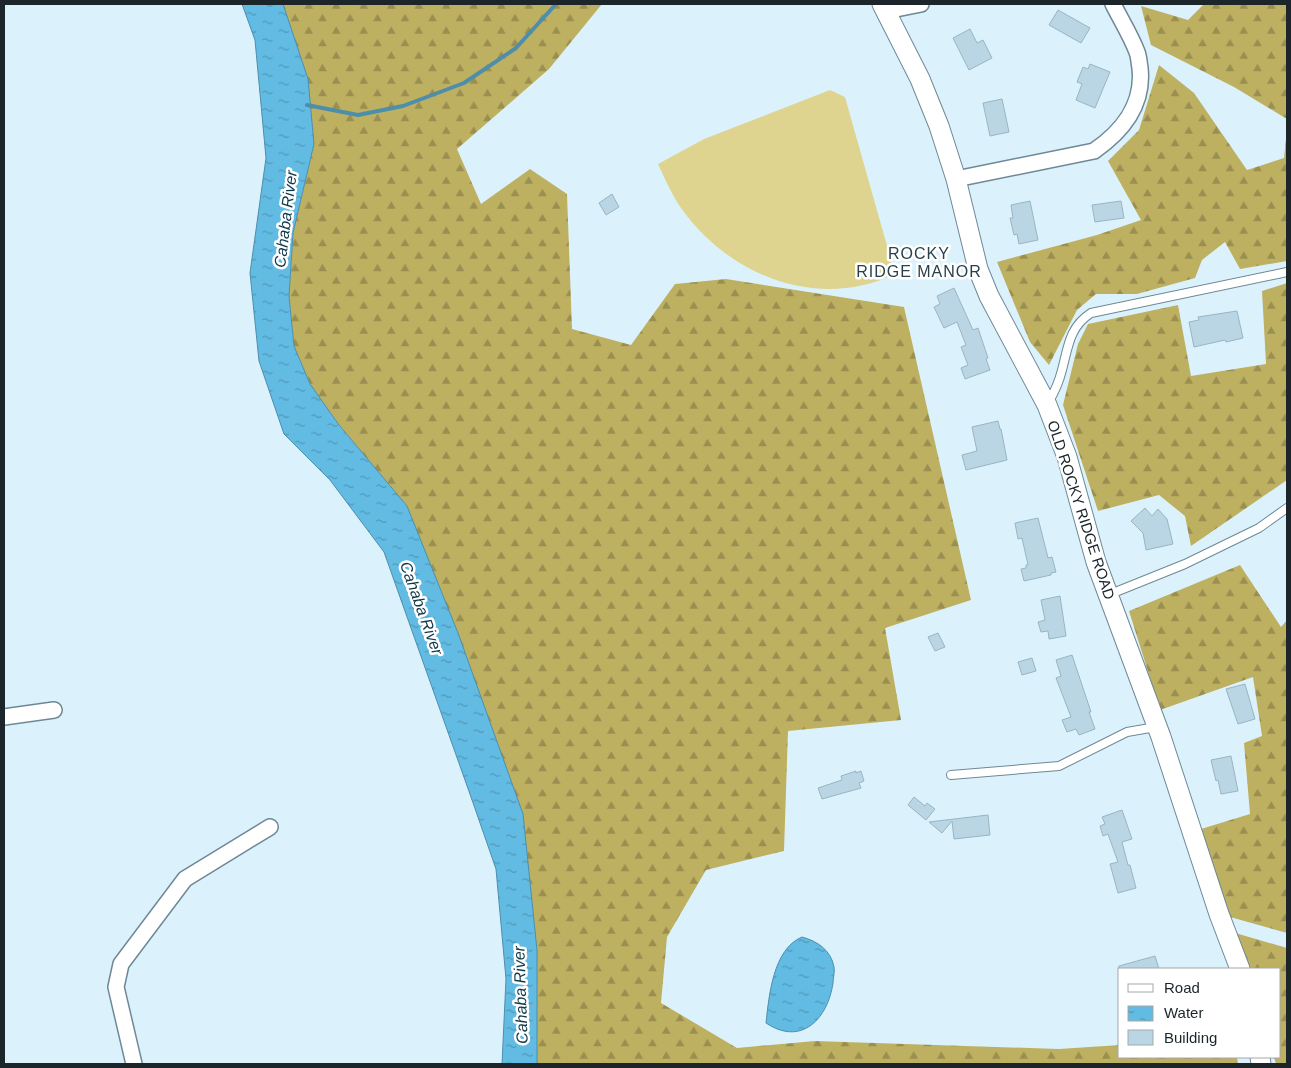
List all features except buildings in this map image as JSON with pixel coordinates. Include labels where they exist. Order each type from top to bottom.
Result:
[{"type":"street","points":[[884,8],[921,4]]},
{"type":"street","points":[[956,180],[1094,151],[1111,139],[1129,118],[1137,99],[1141,78],[1138,54],[1113,4]]},
{"type":"street","name":"OLD ROCKY RIDGE ROAD","points":[[884,8],[923,87],[939,126],[956,180],[978,269],[1003,323],[1047,405],[1067,458],[1096,562],[1156,726],[1219,914],[1240,968]]},
{"type":"street","points":[[4,717],[54,710]]},
{"type":"street","points":[[134,1064],[116,987],[121,964],[185,880],[270,827]]},
{"type":"lane","points":[[1047,405],[1061,373],[1069,338],[1079,322],[1091,313],[1287,272]]},
{"type":"lane","points":[[1108,595],[1193,560],[1259,528],[1287,508]]},
{"type":"lane","points":[[951,775],[1058,766],[1126,732],[1156,726]]},
{"type":"green space","points":[[283,4],[602,4],[549,69],[457,149],[481,204],[530,169],[567,194],[572,329],[631,345],[675,284],[726,279],[904,307],[971,600],[885,628],[901,720],[788,731],[784,851],[706,870],[667,937],[661,1003],[737,1048],[815,1041],[1059,1049],[1118,1045],[1118,1058],[1237,1058],[1238,1064],[537,1064],[537,950],[407,506],[339,425],[310,384],[294,346],[289,296],[293,233],[314,144]]},
{"type":"green space","points":[[1204,4],[1287,4],[1287,119],[1234,87],[1151,45],[1141,6],[1188,20]]},
{"type":"green space","points":[[1159,65],[1194,93],[1247,170],[1284,158],[1287,130],[1287,261],[1240,269],[1225,242],[1202,260],[1195,278],[1137,294],[1096,294],[1077,310],[1049,365],[1030,342],[997,262],[1097,235],[1141,220],[1108,161],[1139,130]]},
{"type":"green space","points":[[1287,283],[1287,480],[1191,546],[1185,516],[1159,495],[1098,511],[1063,405],[1078,344],[1088,324],[1178,305],[1191,376],[1266,364],[1262,291]]},
{"type":"green space","points":[[1240,565],[1281,627],[1287,620],[1287,933],[1230,917],[1201,829],[1250,814],[1244,743],[1262,736],[1253,677],[1160,710],[1129,611]]},
{"type":"green space","points":[[1232,932],[1287,948],[1287,1064],[1276,1064],[1274,1058],[1281,1058],[1281,968],[1247,968]]},
{"type":"shaded area","points":[[830,90],[845,97],[895,274],[866,285],[836,289],[806,287],[777,280],[750,269],[724,252],[701,232],[681,208],[658,164],[704,139]]},
{"type":"water","name":"Cahaba River","points":[[242,4],[283,4],[308,79],[314,144],[293,233],[289,296],[294,346],[310,384],[339,425],[407,506],[458,633],[523,814],[537,950],[537,1064],[502,1064],[506,979],[496,869],[384,552],[330,480],[284,434],[259,361],[250,273],[266,158],[255,40]]},
{"type":"water","points":[[802,937],[818,944],[830,956],[834,969],[830,996],[819,1017],[811,1025],[802,1030],[791,1032],[779,1030],[766,1023],[774,974],[785,952],[792,943]]},
{"type":"waterway","points":[[307,105],[358,115],[403,106],[464,83],[516,48],[556,4]]},
{"type":"district","name":"ROCKY RIDGE MANOR","points":[[919,262]]}]
